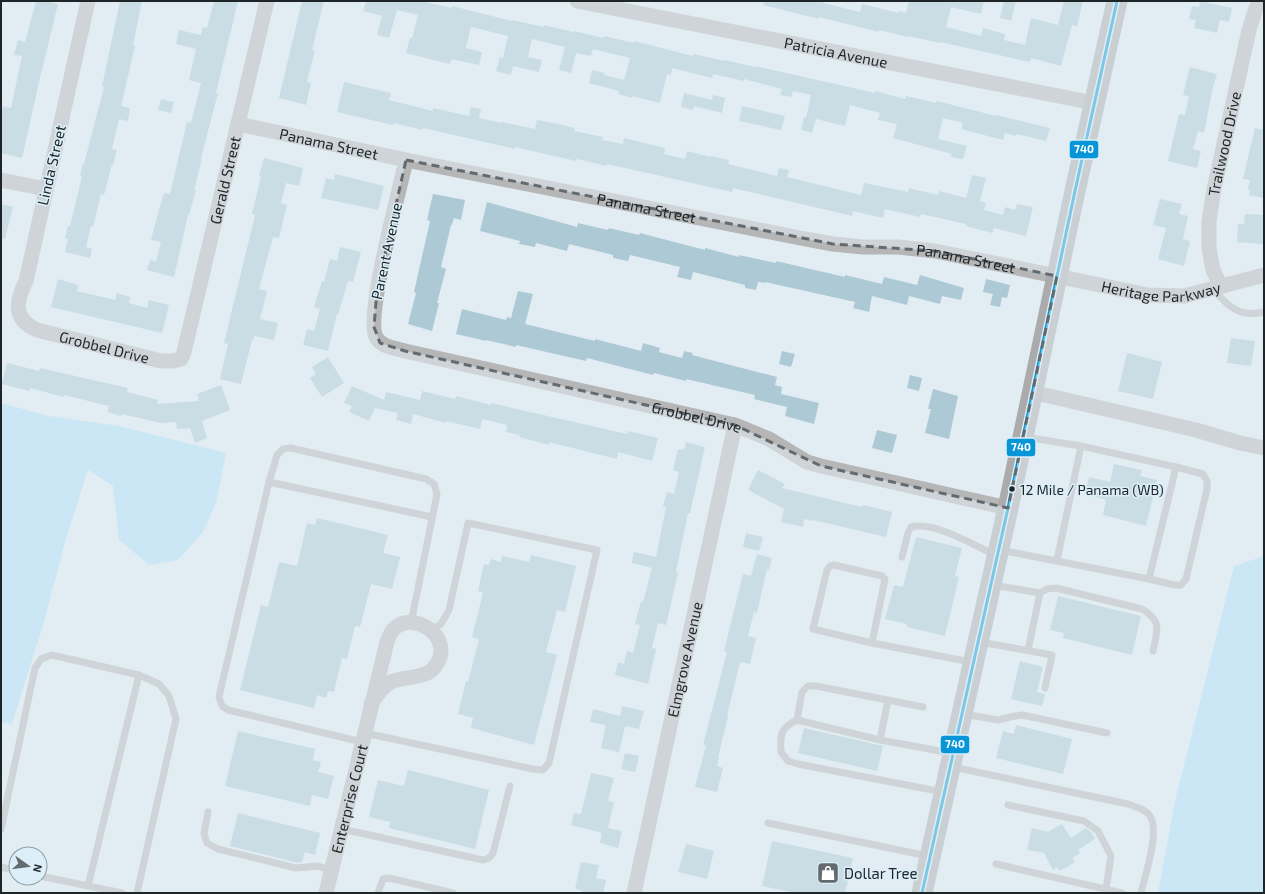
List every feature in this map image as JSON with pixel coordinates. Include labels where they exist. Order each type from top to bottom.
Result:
[{"type":"main road","points":[[922,893],[1008,508],[1117,1]]},
{"type":"street","name":"Linda Street","points":[[28,326],[22,320],[17,308],[19,295],[26,280],[88,1]]},
{"type":"street","name":"Gerald Street","points":[[181,359],[184,352],[267,1]]},
{"type":"street","name":"Patricia Avenue","points":[[577,1],[1094,103]]},
{"type":"street","name":"Trailwood Drive","points":[[1217,288],[1209,248],[1209,221],[1214,190],[1249,30],[1256,8],[1261,1]]},
{"type":"street","name":"Panama Street","points":[[238,124],[406,160],[833,244],[929,250],[1057,276]]},
{"type":"street","name":"Parent Avenue","points":[[380,342],[375,335],[374,327],[377,290],[406,160]]},
{"type":"street","points":[[1,180],[46,190]]},
{"type":"street","name":"Heritage Parkway","points":[[1057,276],[1148,295],[1184,296],[1264,275]]},
{"type":"street","name":"Grobbel Drive","points":[[28,326],[48,333],[161,361],[181,359]]},
{"type":"street","name":"Grobbel Drive","points":[[380,342],[405,351],[735,425],[769,439],[807,462],[1008,508]]},
{"type":"street","points":[[1032,392],[1196,430],[1240,443],[1264,448]]},
{"type":"street","name":"Elmgrove Avenue","points":[[634,893],[735,425]]},
{"type":"street","points":[[411,623],[422,625],[431,630]]},
{"type":"street","name":"Enterprise Court","points":[[326,893],[387,642],[391,633],[400,624],[411,623]]},
{"type":"street","name":"Enterprise Court","points":[[371,704],[379,692],[392,681],[420,676],[432,670],[437,664],[440,657],[440,641],[431,630]]},
{"type":"lane","points":[[1217,288],[1224,302],[1237,312],[1258,314],[1264,312]]},
{"type":"lane","points":[[902,557],[911,526],[917,525],[942,530],[998,553],[1057,560],[1174,585],[1181,585],[1186,579],[1207,490],[1207,481],[1203,474],[1081,446],[1023,436]]},
{"type":"lane","points":[[1057,560],[1081,446]]},
{"type":"lane","points":[[411,623],[437,494],[434,484],[426,479],[291,448],[283,449],[277,455],[269,482],[219,697],[222,706],[228,710],[533,770],[543,770],[549,763],[597,550],[468,523],[449,610],[441,624],[431,630]]},
{"type":"lane","points":[[1149,579],[1176,467]]},
{"type":"lane","points":[[269,482],[432,518]]},
{"type":"lane","points":[[872,643],[885,579],[882,576],[834,565],[830,566],[827,570],[812,629],[872,643],[973,662]]},
{"type":"lane","points":[[991,584],[1040,594]]},
{"type":"lane","points":[[1028,650],[1040,594],[1047,589],[1056,588],[1142,609],[1153,615],[1158,627],[1153,652]]},
{"type":"lane","points":[[978,642],[1052,655],[1045,688]]},
{"type":"lane","points":[[1,829],[35,668],[41,659],[52,655],[139,674],[159,684],[169,696],[176,719],[137,893]]},
{"type":"lane","points":[[88,886],[139,674]]},
{"type":"lane","points":[[797,720],[802,692],[808,686],[816,686],[923,708]]},
{"type":"lane","points":[[880,740],[888,700]]},
{"type":"lane","points":[[962,714],[998,720],[1010,716],[1022,716],[1107,733]]},
{"type":"lane","points":[[944,792],[788,761],[781,752],[780,736],[788,724],[797,720],[1128,804],[1141,809],[1150,816],[1153,824],[1154,836],[1141,893]]},
{"type":"lane","points":[[342,829],[483,860],[489,858],[493,853],[510,786]]},
{"type":"lane","points":[[1008,805],[1084,820],[1098,831],[1111,856],[1106,889]]},
{"type":"lane","points":[[208,812],[204,834],[207,843],[218,849],[296,868],[316,866],[332,870]]},
{"type":"lane","points":[[768,823],[930,856]]},
{"type":"lane","points":[[996,864],[1122,893]]},
{"type":"lane","points":[[48,878],[122,893]]},
{"type":"lane","points":[[378,893],[383,879],[389,878],[453,893]]},
{"type":"highlighted area","points":[[406,160],[833,244],[935,251],[1057,276],[1008,508],[821,466],[735,425],[405,351],[380,343],[374,327],[377,290]]},
{"type":"shaded area","points":[[1,403],[49,416],[119,426],[226,453],[216,503],[203,532],[178,560],[149,565],[119,540],[113,486],[88,470],[65,542],[44,622],[12,724],[1,722]]},
{"type":"shaded area","points":[[1264,556],[1264,893],[1158,893],[1175,801],[1234,566]]},
{"type":"building","points":[[36,1],[46,1],[58,4],[22,158],[1,153],[1,115],[3,106],[11,108],[22,56],[14,55],[18,40],[25,42]]},
{"type":"building","points":[[120,1],[142,1],[133,45],[135,46],[121,106],[130,108],[128,121],[119,119],[112,149],[117,150],[104,195],[101,194],[93,227],[91,226],[86,247],[92,249],[90,258],[65,252],[68,239],[65,238],[68,226],[70,226],[82,176],[80,175],[104,87],[102,86]]},
{"type":"building","points":[[214,1],[238,1],[216,93],[218,93],[201,158],[194,190],[196,190],[188,215],[174,277],[147,270],[150,260],[156,262],[161,242],[151,240],[164,193],[170,194],[187,122],[191,123],[201,83],[189,80],[196,49],[176,44],[179,30],[201,35],[203,27],[207,28]]},
{"type":"building","points":[[302,1],[324,1],[312,50],[315,50],[307,82],[311,83],[306,105],[279,98]]},
{"type":"building","points":[[366,1],[421,1],[451,8],[452,6],[512,21],[543,27],[544,25],[603,38],[604,36],[634,43],[634,41],[693,56],[694,54],[755,66],[875,93],[875,91],[905,99],[906,96],[936,103],[937,101],[1050,128],[1046,141],[1017,134],[1016,136],[1005,133],[1003,140],[961,129],[963,123],[943,118],[938,139],[967,146],[963,159],[951,157],[952,154],[893,138],[897,124],[878,120],[880,113],[850,105],[845,126],[816,119],[812,133],[801,130],[804,117],[806,118],[811,95],[793,91],[791,97],[780,95],[782,89],[744,79],[744,81],[713,74],[712,78],[672,68],[671,75],[667,74],[660,103],[632,96],[632,98],[618,94],[619,91],[589,83],[592,70],[624,80],[630,58],[593,49],[591,56],[576,53],[571,73],[559,70],[565,47],[532,39],[528,57],[542,60],[539,72],[513,66],[511,75],[496,71],[500,57],[503,58],[508,36],[471,27],[466,48],[482,52],[479,65],[452,59],[450,64],[406,53],[410,38],[412,38],[418,15],[397,10],[389,38],[377,35],[382,16],[363,11]]},
{"type":"building","points":[[764,1],[823,1],[823,3],[860,12],[862,4],[898,13],[899,11],[906,13],[909,1],[984,1],[981,14],[951,7],[946,27],[981,36],[983,28],[1005,34],[1004,40],[1025,45],[1031,18],[1058,25],[1064,1],[1083,1],[1077,27],[1072,25],[1061,66],[1031,58],[1030,62],[940,42],[908,37],[879,30],[879,32],[819,17],[819,19],[763,5]]},
{"type":"building","points":[[1004,1],[1016,1],[1011,21],[1000,18]]},
{"type":"building","points":[[1200,1],[1232,8],[1229,22],[1220,20],[1217,33],[1194,28],[1196,20],[1189,19],[1192,6],[1199,7]]},
{"type":"building","points":[[1190,67],[1217,74],[1204,133],[1198,131],[1193,149],[1201,151],[1197,168],[1168,161],[1179,114],[1185,115],[1189,96],[1183,95]]},
{"type":"building","points":[[344,82],[391,93],[389,100],[433,111],[433,108],[469,116],[471,107],[481,109],[479,118],[502,123],[535,129],[537,120],[558,124],[575,128],[574,131],[603,137],[602,140],[623,144],[624,138],[665,148],[664,154],[685,159],[687,151],[729,160],[728,164],[777,176],[779,168],[789,170],[787,177],[861,195],[864,183],[908,192],[909,188],[938,195],[939,191],[966,198],[972,175],[986,178],[980,201],[986,203],[984,210],[1003,215],[1005,207],[1015,210],[1017,204],[1033,207],[1026,236],[994,228],[992,233],[966,226],[966,224],[921,214],[920,217],[885,209],[883,218],[853,211],[852,216],[733,188],[732,192],[607,164],[607,166],[577,159],[576,161],[423,128],[423,130],[393,123],[393,125],[337,112]]},
{"type":"building","points":[[684,93],[712,100],[713,95],[725,98],[722,113],[694,106],[693,110],[681,107]]},
{"type":"building","points":[[161,99],[174,102],[171,113],[158,110]]},
{"type":"building","points":[[742,106],[785,116],[781,130],[739,121]]},
{"type":"building","points":[[1255,128],[1264,130],[1264,198],[1249,195],[1250,190],[1248,189],[1250,180],[1243,179]]},
{"type":"building","points":[[264,158],[303,168],[299,186],[286,183],[281,203],[287,205],[279,238],[273,237],[259,289],[267,291],[260,319],[278,323],[274,340],[254,336],[241,384],[220,379],[228,344],[224,343],[255,215],[252,214]]},
{"type":"building","points":[[335,174],[384,186],[378,210],[321,198],[326,178],[334,180]]},
{"type":"building","points":[[433,194],[465,200],[461,220],[454,218],[451,225],[441,267],[446,269],[437,303],[439,303],[432,331],[408,324],[416,293],[414,292],[430,221],[427,220]]},
{"type":"building","points":[[1160,199],[1182,204],[1179,214],[1188,216],[1183,239],[1190,241],[1184,266],[1158,259],[1166,228],[1153,225]]},
{"type":"building","points":[[487,202],[577,227],[578,223],[639,235],[640,233],[705,250],[705,248],[739,257],[739,255],[776,263],[776,261],[882,284],[884,277],[917,285],[920,275],[964,288],[961,300],[942,296],[940,304],[909,296],[907,305],[872,296],[869,312],[853,308],[855,302],[765,282],[758,282],[756,290],[745,288],[745,285],[693,272],[691,280],[677,277],[680,267],[630,255],[628,261],[613,258],[613,255],[569,244],[567,251],[536,243],[535,247],[519,244],[520,241],[480,231]]},
{"type":"building","points":[[1,204],[13,207],[5,239],[1,238]]},
{"type":"building","points":[[1245,214],[1264,215],[1263,244],[1237,242],[1238,224],[1244,224]]},
{"type":"building","points":[[340,247],[361,252],[353,282],[348,281],[338,315],[337,314],[328,351],[303,345],[307,329],[314,331],[320,309],[314,307],[322,281],[324,282],[330,259],[337,261]]},
{"type":"building","points":[[58,279],[78,285],[77,291],[115,300],[117,293],[130,297],[129,303],[147,308],[149,300],[169,305],[162,333],[51,307]]},
{"type":"building","points":[[986,279],[1010,285],[1007,298],[1002,297],[1000,307],[990,305],[993,294],[983,292]]},
{"type":"building","points":[[518,291],[533,294],[525,324],[595,341],[595,339],[641,351],[643,343],[660,348],[659,352],[682,358],[684,351],[693,353],[692,355],[777,377],[775,385],[782,387],[781,394],[819,403],[814,424],[785,416],[787,407],[754,399],[755,395],[686,379],[686,381],[654,373],[653,375],[587,358],[586,361],[516,345],[516,347],[456,334],[462,309],[506,320],[507,317],[511,318]]},
{"type":"building","points":[[1231,338],[1255,341],[1251,366],[1227,363]]},
{"type":"building","points":[[782,351],[795,354],[791,367],[779,364]]},
{"type":"building","points":[[1127,353],[1162,362],[1153,399],[1118,391]]},
{"type":"building","points":[[328,357],[344,383],[322,397],[310,378],[316,374],[312,367]]},
{"type":"building","points":[[7,363],[39,371],[40,368],[128,388],[127,392],[158,400],[157,404],[199,401],[197,394],[221,385],[230,410],[202,421],[207,438],[195,443],[190,428],[177,429],[176,422],[160,423],[122,414],[121,416],[107,412],[109,406],[64,395],[64,397],[30,388],[30,391],[2,384]]},
{"type":"building","points":[[910,375],[922,378],[919,391],[907,388]]},
{"type":"building","points":[[352,386],[384,400],[386,392],[420,400],[422,391],[455,399],[456,396],[491,405],[491,403],[627,434],[628,431],[658,438],[652,461],[618,452],[617,459],[549,442],[549,445],[519,437],[520,435],[506,432],[507,425],[482,419],[480,429],[446,421],[446,423],[413,414],[411,424],[396,420],[398,413],[375,408],[369,421],[349,412],[352,406],[344,403]]},
{"type":"building","points":[[933,389],[958,396],[949,439],[925,433],[931,409],[928,409]]},
{"type":"building","points":[[877,430],[897,435],[892,453],[872,448]]},
{"type":"building","points":[[686,442],[705,447],[690,513],[688,513],[676,572],[678,573],[666,625],[658,623],[652,648],[656,649],[648,684],[615,675],[618,662],[624,664],[627,651],[633,653],[640,625],[635,624],[641,601],[643,602],[652,568],[632,563],[634,552],[656,557],[666,507],[663,506],[667,492],[674,494],[679,472],[673,470],[678,449],[684,450]]},
{"type":"building","points":[[1114,464],[1142,470],[1140,476],[1157,480],[1146,526],[1103,515],[1106,500],[1085,494],[1089,477],[1110,482]]},
{"type":"building","points":[[758,470],[785,484],[782,488],[862,507],[863,505],[892,512],[886,537],[813,520],[804,519],[803,527],[781,522],[784,509],[748,490]]},
{"type":"building","points":[[317,518],[388,535],[383,553],[400,557],[392,589],[371,584],[360,627],[355,626],[347,659],[342,658],[334,692],[328,691],[326,698],[317,695],[314,708],[240,690],[261,605],[268,607],[279,562],[297,566],[307,523],[315,525]]},
{"type":"building","points":[[746,533],[763,537],[759,551],[743,547]]},
{"type":"building","points":[[916,537],[962,548],[955,576],[959,577],[945,636],[907,627],[907,624],[885,619],[894,585],[903,587]]},
{"type":"building","points":[[757,554],[772,558],[769,570],[767,569],[757,613],[754,612],[748,636],[756,638],[750,664],[740,662],[727,716],[718,758],[717,766],[723,768],[717,792],[695,787],[706,745],[703,745],[727,652],[724,651],[743,574],[751,576]]},
{"type":"building","points":[[531,555],[576,566],[565,612],[557,610],[546,652],[557,655],[534,745],[471,728],[473,718],[458,714],[479,639],[472,637],[483,593],[478,591],[484,564],[489,565],[491,559],[501,562],[502,556],[529,562]]},
{"type":"building","points":[[1058,596],[1141,616],[1132,655],[1063,638],[1064,633],[1050,630]]},
{"type":"building","points":[[1020,661],[1043,667],[1037,692],[1045,694],[1042,706],[1011,699]]},
{"type":"building","points":[[622,706],[644,711],[639,729],[625,726],[619,752],[601,748],[606,725],[590,722],[593,709],[620,716]]},
{"type":"building","points":[[1016,725],[1072,739],[1063,774],[996,758],[1003,731],[1014,734]]},
{"type":"building","points":[[804,728],[883,746],[877,771],[798,753]]},
{"type":"building","points":[[238,731],[315,749],[313,760],[321,762],[318,772],[334,776],[328,799],[312,795],[310,806],[225,786]]},
{"type":"building","points":[[625,753],[639,756],[635,772],[621,769]]},
{"type":"building","points":[[408,770],[489,790],[475,849],[389,828],[390,822],[369,817],[378,780],[404,786]]},
{"type":"building","points":[[591,773],[614,778],[608,801],[614,802],[608,828],[622,831],[618,848],[600,843],[602,833],[571,825],[574,813],[581,814]]},
{"type":"building","points":[[238,813],[320,833],[315,855],[305,852],[302,862],[299,863],[230,846]]},
{"type":"building","points":[[1062,824],[1071,838],[1086,828],[1091,832],[1095,839],[1078,850],[1080,853],[1072,858],[1075,862],[1060,871],[1057,867],[1053,870],[1044,853],[1027,850],[1032,828],[1048,832]]},
{"type":"building","points":[[772,841],[853,858],[845,893],[795,893],[762,886]]},
{"type":"building","points":[[686,844],[714,851],[707,879],[678,872]]},
{"type":"building","points":[[581,862],[599,865],[596,878],[606,880],[603,893],[582,893],[583,891],[575,889]]},
{"type":"transit line","name":"740","points":[[922,893],[1008,508],[1117,1]]},
{"type":"place","name":"12 Mile / Panama (WB)","points":[[1012,489]]},
{"type":"place","name":"Dollar Tree","points":[[828,873]]}]
